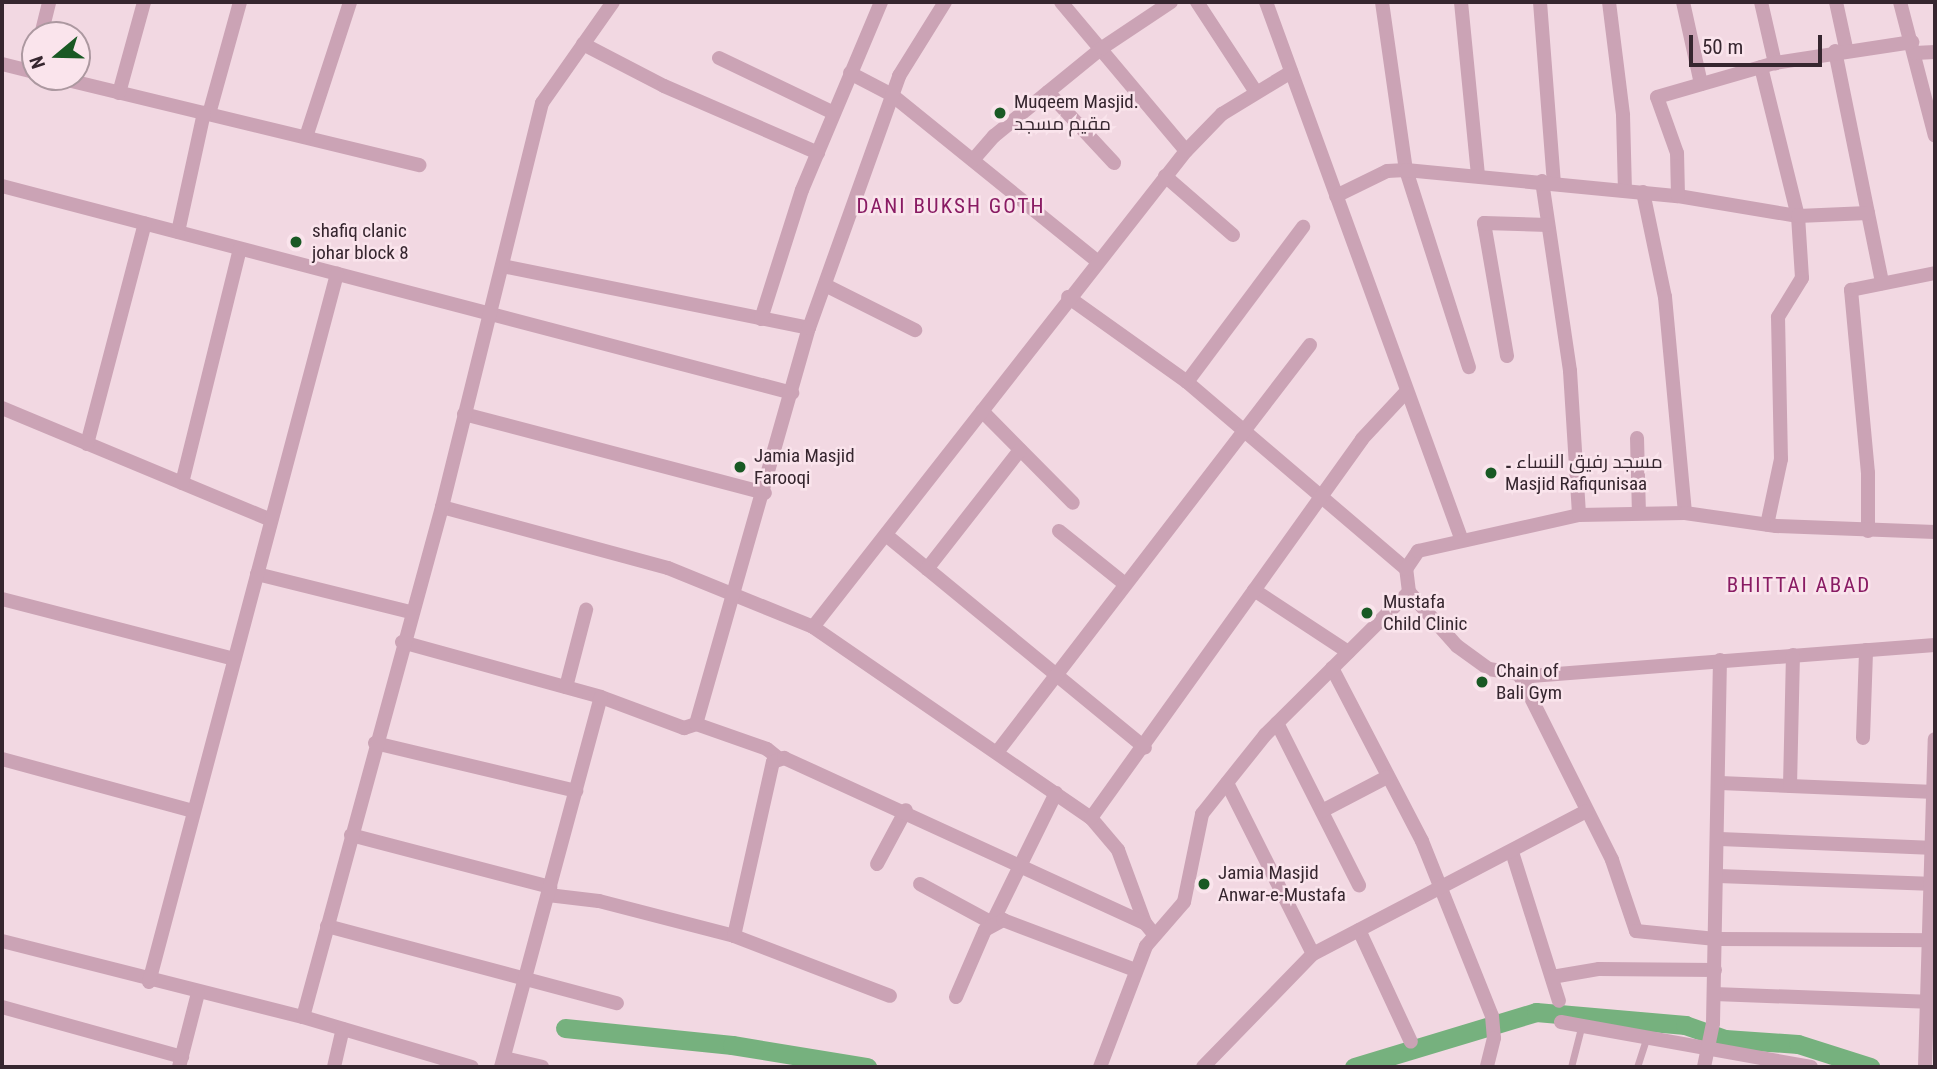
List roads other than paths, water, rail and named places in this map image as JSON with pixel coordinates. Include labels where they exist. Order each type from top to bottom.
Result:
[{"type":"street","points":[[44,21],[49,2]]},
{"type":"street","points":[[119,93],[144,2]]},
{"type":"street","points":[[178,232],[207,114],[240,2]]},
{"type":"street","points":[[306,137],[350,2]]},
{"type":"street","points":[[303,1017],[402,642],[442,507],[542,103],[613,2]]},
{"type":"street","points":[[761,319],[818,153],[881,2]]},
{"type":"street","points":[[696,724],[765,493],[809,328],[892,95],[944,2]]},
{"type":"street","points":[[1061,2],[1186,151]]},
{"type":"street","points":[[973,160],[1048,92],[1102,48],[1171,2]]},
{"type":"street","points":[[1198,2],[1256,92]]},
{"type":"street","points":[[1266,2],[1461,538]]},
{"type":"street","points":[[1382,2],[1406,170],[1469,367]]},
{"type":"street","points":[[1461,2],[1478,176]]},
{"type":"street","points":[[1540,2],[1548,225],[1570,371],[1578,515]]},
{"type":"street","points":[[1609,2],[1623,115],[1625,190]]},
{"type":"street","points":[[1683,2],[1701,84]]},
{"type":"street","points":[[1761,2],[1768,65],[1798,216],[1802,278],[1778,317],[1781,459],[1768,525]]},
{"type":"street","points":[[1836,2],[1840,50],[1882,283]]},
{"type":"street","points":[[1900,2],[1914,47],[1935,136]]},
{"type":"street","points":[[583,44],[664,86],[818,153]]},
{"type":"street","points":[[1678,196],[1677,153],[1657,97],[1768,65],[1840,50],[1914,47],[1935,52]]},
{"type":"street","points":[[719,58],[834,113]]},
{"type":"street","points":[[2,64],[21,66]]},
{"type":"street","points":[[813,627],[1068,297],[1186,151],[1222,114],[1291,72]]},
{"type":"street","points":[[850,74],[892,95],[1097,261]]},
{"type":"street","points":[[91,86],[420,164]]},
{"type":"street","points":[[1048,92],[1114,163]]},
{"type":"street","points":[[1336,196],[1387,171],[1406,170],[1678,196],[1798,216],[1868,213]]},
{"type":"street","points":[[1165,176],[1233,235]]},
{"type":"street","points":[[2,187],[792,393]]},
{"type":"street","points":[[1643,192],[1666,309],[1685,513]]},
{"type":"street","points":[[87,444],[145,223]]},
{"type":"street","points":[[1507,356],[1484,223],[1548,225]]},
{"type":"street","points":[[1187,383],[1303,227]]},
{"type":"street","points":[[182,483],[240,248]]},
{"type":"street","points":[[502,266],[809,328]]},
{"type":"street","points":[[149,982],[337,274]]},
{"type":"street","points":[[1868,531],[1868,473],[1851,290],[1935,274]]},
{"type":"street","points":[[824,285],[915,330]]},
{"type":"street","points":[[1068,297],[1187,383],[1406,569]]},
{"type":"street","points":[[998,751],[1310,345]]},
{"type":"street","points":[[1091,818],[1145,748],[1362,439],[1406,392]]},
{"type":"street","points":[[2,408],[271,520]]},
{"type":"street","points":[[982,411],[1073,503]]},
{"type":"street","points":[[464,414],[765,493]]},
{"type":"street","points":[[1637,438],[1639,513]]},
{"type":"street","points":[[927,569],[1020,450]]},
{"type":"street","points":[[442,507],[735,592],[813,627],[998,751],[1091,818],[1118,850],[1144,923],[1154,934]]},
{"type":"street","points":[[1935,531],[1868,531],[1768,525],[1685,513],[1578,515],[1461,538],[1418,551],[1406,569],[1409,592],[1457,646],[1489,669],[1519,674],[1935,645]]},
{"type":"street","points":[[1059,531],[1125,584]]},
{"type":"street","points":[[886,535],[1054,677],[1145,748]]},
{"type":"street","points":[[257,573],[411,612]]},
{"type":"street","points":[[1254,590],[1348,652]]},
{"type":"street","points":[[1100,1067],[1135,970],[1154,934],[1184,902],[1202,814],[1277,723],[1409,592]]},
{"type":"street","points":[[2,599],[234,659]]},
{"type":"street","points":[[566,687],[586,610]]},
{"type":"street","points":[[402,642],[601,697],[684,728],[696,724],[767,749],[778,758],[906,810],[1018,868],[1144,923]]},
{"type":"street","points":[[1863,738],[1866,650]]},
{"type":"street","points":[[1790,786],[1793,655]]},
{"type":"street","points":[[1704,1067],[1713,1023],[1720,839],[1720,660]]},
{"type":"street","points":[[1332,668],[1441,891],[1492,1016],[1494,1038],[1487,1067]]},
{"type":"street","points":[[1519,674],[1612,860],[1636,931],[1716,939],[1932,940]]},
{"type":"street","points":[[542,1067],[503,1063],[601,697]]},
{"type":"street","points":[[1277,723],[1359,885]]},
{"type":"street","points":[[1929,1063],[1935,739]]},
{"type":"street","points":[[375,743],[576,791]]},
{"type":"street","points":[[734,936],[778,758]]},
{"type":"street","points":[[2,759],[193,811]]},
{"type":"street","points":[[1322,811],[1387,777]]},
{"type":"street","points":[[1227,783],[1313,954]]},
{"type":"street","points":[[1720,783],[1935,792]]},
{"type":"street","points":[[956,996],[1056,793]]},
{"type":"street","points":[[877,864],[906,810]]},
{"type":"street","points":[[1203,1067],[1313,954],[1441,891],[1586,811]]},
{"type":"street","points":[[351,835],[549,891],[599,901],[734,936],[890,996]]},
{"type":"street","points":[[1720,839],[1934,848]]},
{"type":"street","points":[[1512,852],[1559,1001]]},
{"type":"street","points":[[1718,876],[1933,884]]},
{"type":"street","points":[[920,884],[992,923],[1003,920],[1135,970]]},
{"type":"street","points":[[327,926],[617,1003]]},
{"type":"street","points":[[1359,930],[1411,1042]]},
{"type":"street","points":[[2,941],[149,982],[303,1017],[472,1067]]},
{"type":"street","points":[[1552,976],[1599,969],[1715,970]]},
{"type":"street","points":[[2,1007],[181,1062],[198,993]]},
{"type":"street","points":[[1714,994],[1931,1002]]},
{"type":"street","points":[[1561,1022],[1811,1067]]},
{"type":"street","points":[[334,1067],[343,1029]]},
{"type":"lane","points":[[1571,1067],[1582,1024]]},
{"type":"lane","points":[[1637,1067],[1646,1039]]},
{"type":"waterway","points":[[1354,1067],[1536,1012],[1685,1025],[1725,1039],[1798,1044],[1870,1067]]},
{"type":"waterway","points":[[565,1028],[732,1045],[867,1067]]},
{"type":"place","name":"Muqeem Masjid. مقیم مسجد","points":[[1000,113]]},
{"type":"place","name":"shafiq clanic johar block 8","points":[[296,242]]},
{"type":"place","name":"Jamia Masjid Farooqi","points":[[740,467]]},
{"type":"place","name":"مسجد رفیق النساء ۔ Masjid Rafiqunisaa","points":[[1491,473]]},
{"type":"place","name":"Mustafa Child Clinic","points":[[1367,613]]},
{"type":"place","name":"Chain of Bali Gym","points":[[1482,682]]},
{"type":"place","name":"Jamia Masjid Anwar-e-Mustafa","points":[[1204,884]]},
{"type":"district","name":"DANI BUKSH GOTH","points":[[951,206]]},
{"type":"district","name":"BHITTAI ABAD","points":[[1799,585]]}]
